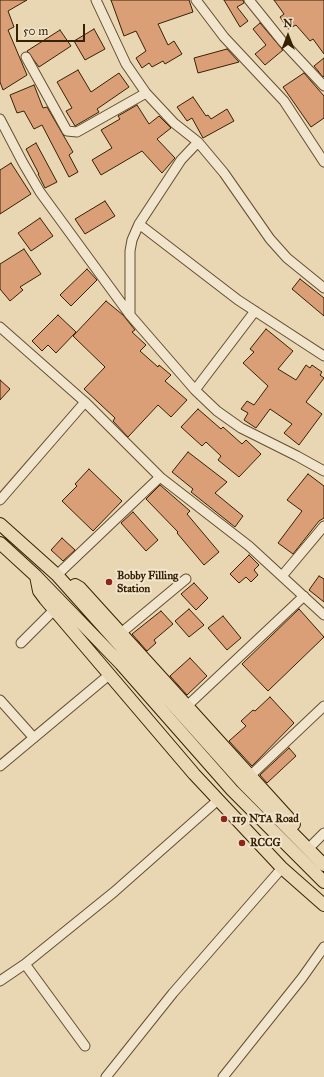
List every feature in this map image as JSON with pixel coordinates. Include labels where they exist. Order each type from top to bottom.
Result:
[{"type":"main road","points":[[0,524],[60,578],[243,783],[324,865]]},
{"type":"main road","points":[[2,549],[36,576],[70,611],[121,664],[232,790],[324,882]]},
{"type":"main road","points":[[36,576],[39,592],[218,800],[282,868],[324,905]]},
{"type":"main road","points":[[60,578],[80,588],[250,776],[324,854]]},
{"type":"street","points":[[96,0],[126,64],[146,93],[174,123],[198,142],[224,173],[270,239],[287,258],[324,288]]},
{"type":"street","points":[[196,0],[224,37],[256,69],[284,101],[324,162]]},
{"type":"street","points":[[249,0],[282,41],[324,86]]},
{"type":"street","points":[[26,57],[67,131],[77,132],[146,93]]},
{"type":"street","points":[[0,119],[40,192],[130,315],[195,390],[217,411],[241,428],[324,471]]},
{"type":"street","points":[[130,315],[130,251],[132,240],[139,224],[181,160],[198,142]]},
{"type":"street","points":[[139,224],[255,311],[324,356]]},
{"type":"street","points":[[195,390],[255,311]]},
{"type":"street","points":[[0,327],[85,402],[160,477],[249,546],[324,615]]},
{"type":"street","points":[[0,500],[85,402]]},
{"type":"street","points":[[60,578],[160,477]]},
{"type":"street","points":[[282,576],[324,526]]},
{"type":"street","points":[[121,633],[186,579]]},
{"type":"street","points":[[187,706],[304,596]]},
{"type":"street","points":[[21,643],[54,610]]},
{"type":"street","points":[[0,766],[109,675]]},
{"type":"street","points":[[0,700],[34,738]]},
{"type":"street","points":[[250,776],[324,706]]},
{"type":"street","points":[[0,981],[25,964],[114,892],[218,800]]},
{"type":"street","points":[[313,844],[324,833]]},
{"type":"street","points":[[106,1077],[173,993],[282,868]]},
{"type":"street","points":[[222,1077],[302,978],[324,947]]},
{"type":"street","points":[[25,964],[85,1046]]},
{"type":"building","points":[[0,0],[27,0],[8,11],[14,27],[8,30],[27,75],[3,90],[0,82]]},
{"type":"building","points":[[111,0],[189,0],[193,12],[158,24],[168,45],[174,41],[182,54],[165,64],[163,61],[152,67],[149,63],[142,68],[136,58],[146,51],[136,31],[124,36]]},
{"type":"building","points":[[224,0],[243,0],[244,3],[237,7],[248,21],[240,27]]},
{"type":"building","points":[[274,0],[324,0],[324,54],[313,39],[310,41],[296,25],[288,29],[280,17],[284,14]]},
{"type":"building","points":[[260,23],[283,50],[265,65],[255,54],[266,45],[253,29]]},
{"type":"building","points":[[94,29],[105,49],[85,60],[74,41]]},
{"type":"building","points":[[60,30],[71,46],[39,67],[27,51]]},
{"type":"building","points":[[227,49],[239,62],[198,73],[194,58]]},
{"type":"building","points":[[324,58],[324,76],[323,77],[314,66]]},
{"type":"building","points":[[78,70],[91,92],[119,73],[129,87],[97,109],[99,112],[75,126],[66,111],[72,108],[57,82]]},
{"type":"building","points":[[304,73],[324,96],[324,118],[311,127],[283,87]]},
{"type":"building","points":[[34,85],[43,108],[47,107],[73,152],[69,155],[78,172],[69,177],[42,125],[34,129],[24,111],[17,113],[10,95]]},
{"type":"building","points":[[193,97],[206,116],[208,115],[211,119],[227,109],[234,121],[203,138],[192,118],[187,121],[177,107]]},
{"type":"building","points":[[137,105],[149,124],[159,116],[171,128],[157,139],[175,158],[162,173],[142,151],[101,175],[92,160],[112,148],[101,130],[120,119],[118,116]]},
{"type":"building","points":[[36,143],[57,182],[45,188],[26,149]]},
{"type":"building","points":[[11,163],[31,194],[0,214],[0,170]]},
{"type":"building","points":[[105,201],[115,216],[85,234],[75,219]]},
{"type":"building","points":[[40,218],[53,236],[31,251],[18,233]]},
{"type":"building","points":[[24,249],[41,274],[20,287],[23,290],[10,301],[0,289],[0,264]]},
{"type":"building","points":[[87,269],[97,280],[71,306],[60,295]]},
{"type":"building","points":[[300,279],[324,298],[324,316],[292,289]]},
{"type":"building","points":[[106,301],[123,315],[135,330],[132,332],[146,345],[140,351],[158,367],[159,365],[171,375],[165,381],[187,400],[171,417],[158,405],[128,437],[113,421],[115,418],[84,389],[105,367],[73,336]]},
{"type":"building","points":[[58,315],[76,332],[56,353],[48,345],[42,351],[32,341]]},
{"type":"building","points":[[266,329],[293,351],[278,369],[296,380],[306,365],[310,368],[312,365],[322,372],[320,375],[324,378],[306,402],[322,414],[299,445],[284,433],[292,424],[270,409],[256,428],[244,420],[248,413],[241,409],[247,401],[254,405],[268,386],[243,363],[254,352],[250,349]]},
{"type":"building","points":[[0,380],[10,389],[0,400]]},
{"type":"building","points":[[198,409],[221,429],[223,427],[242,444],[246,440],[261,454],[239,477],[218,460],[221,456],[206,442],[202,446],[181,427]]},
{"type":"building","points":[[188,452],[227,482],[215,493],[243,516],[235,527],[191,492],[193,489],[172,472]]},
{"type":"building","points":[[89,469],[122,501],[93,531],[62,501],[77,486],[75,484]]},
{"type":"building","points":[[308,474],[324,486],[324,518],[319,521],[293,554],[278,543],[302,511],[287,500]]},
{"type":"building","points":[[160,485],[190,511],[187,514],[219,552],[204,565],[177,533],[178,532],[146,499]]},
{"type":"building","points":[[133,512],[158,540],[146,551],[121,523]]},
{"type":"building","points":[[62,538],[75,550],[63,561],[51,550]]},
{"type":"building","points":[[249,555],[259,565],[254,570],[258,575],[251,582],[246,577],[239,583],[230,574]]},
{"type":"building","points":[[319,576],[324,579],[324,602],[309,590]]},
{"type":"building","points":[[194,583],[208,598],[196,610],[181,594]]},
{"type":"building","points":[[189,609],[204,625],[189,637],[175,621]]},
{"type":"building","points":[[299,609],[324,637],[268,691],[242,664]]},
{"type":"building","points":[[161,611],[173,624],[154,640],[156,643],[147,651],[132,634]]},
{"type":"building","points":[[223,616],[241,638],[227,650],[208,628]]},
{"type":"building","points":[[190,658],[207,676],[187,695],[170,676]]},
{"type":"building","points":[[270,697],[294,723],[252,766],[229,741],[246,726],[241,721],[253,710],[255,711]]},
{"type":"building","points":[[289,748],[296,756],[267,783],[260,775]]},
{"type":"place","name":"Bobby Filling Station","points":[[109,582]]},
{"type":"place","name":"119 NTA Road","points":[[224,819]]},
{"type":"place","name":"RCCG","points":[[242,843]]}]
